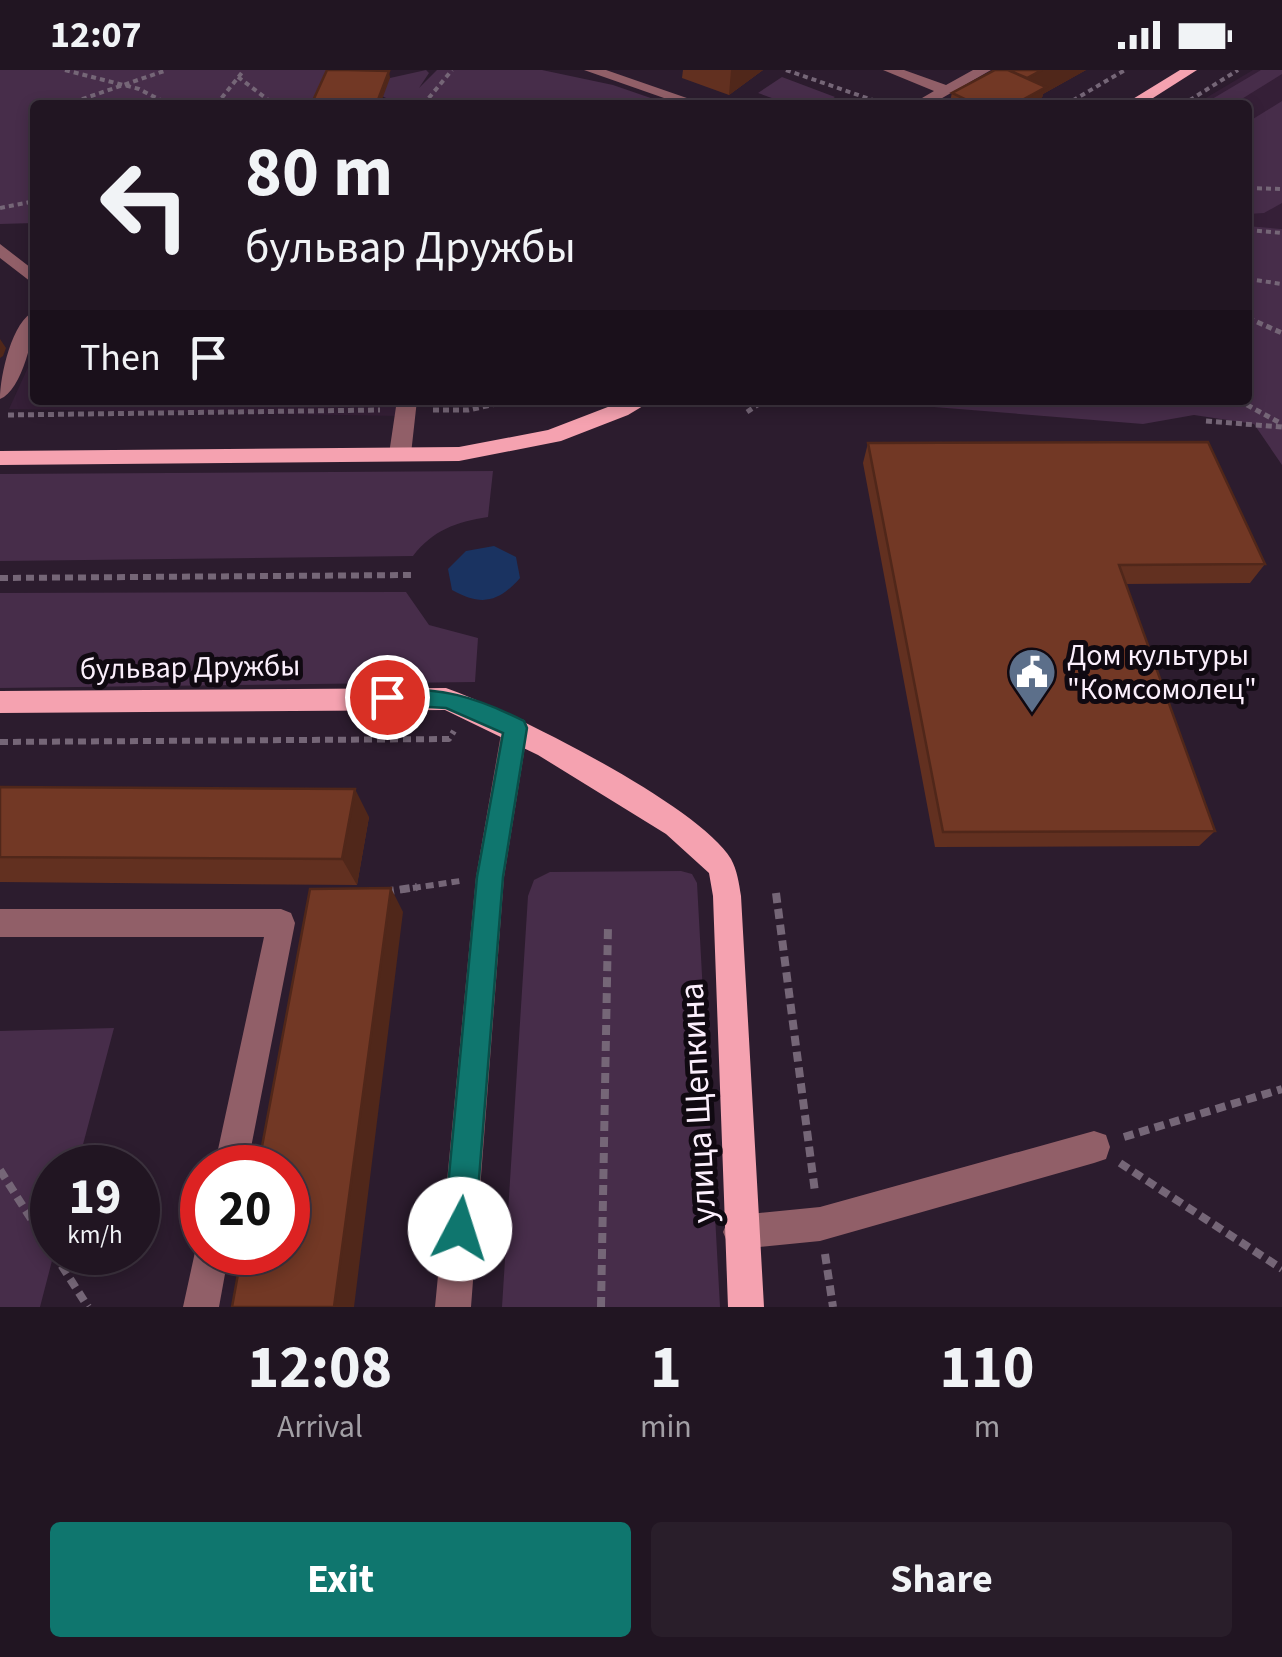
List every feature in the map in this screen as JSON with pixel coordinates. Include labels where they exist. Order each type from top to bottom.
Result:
[{"type":"main road","points":[[1139,100],[1190,70]]},
{"type":"main road","points":[[0,458],[500,451],[568,434],[632,405]]},
{"type":"main road","name":"бульвар Дружбы","points":[[0,702],[387,697],[446,699],[470,705],[515,728],[695,840],[720,866],[726,896]]},
{"type":"main road","name":"улица Щепкина","points":[[726,896],[746,1307]]},
{"type":"lane","points":[[591,70],[656,83],[689,100]]},
{"type":"lane","points":[[890,70],[948,90]]},
{"type":"lane","points":[[928,100],[984,70]]},
{"type":"lane","points":[[0,249],[30,276]]},
{"type":"lane","points":[[0,392],[30,327]]},
{"type":"lane","points":[[400,454],[408,405]]},
{"type":"lane","points":[[453,1307],[490,877],[515,728]]},
{"type":"lane","points":[[0,924],[281,923],[235,1145]]},
{"type":"lane","points":[[740,1232],[820,1224],[1094,1146]]},
{"type":"lane","points":[[201,1307],[207,1275]]},
{"type":"path","points":[[64,70],[119,84],[158,100]]},
{"type":"path","points":[[78,100],[167,70]]},
{"type":"path","points":[[220,100],[244,70]]},
{"type":"path","points":[[426,100],[452,70]]},
{"type":"path","points":[[786,70],[873,100]]},
{"type":"path","points":[[1074,100],[1125,70]]},
{"type":"path","points":[[1190,100],[1238,70]]},
{"type":"path","points":[[238,77],[268,100]]},
{"type":"path","points":[[1252,188],[1282,189]]},
{"type":"path","points":[[0,208],[30,202]]},
{"type":"path","points":[[1252,230],[1282,233]]},
{"type":"path","points":[[1252,280],[1282,284]]},
{"type":"path","points":[[1252,320],[1282,333]]},
{"type":"path","points":[[0,415],[408,405],[468,410],[492,405]]},
{"type":"path","points":[[747,412],[758,405]]},
{"type":"path","points":[[1247,405],[1282,425]]},
{"type":"path","points":[[1206,422],[1282,425]]},
{"type":"path","points":[[0,578],[414,574]]},
{"type":"path","points":[[0,742],[450,738],[470,705]]},
{"type":"path","points":[[373,894],[490,877]]},
{"type":"path","points":[[776,893],[833,1307]]},
{"type":"path","points":[[601,1307],[608,926]]},
{"type":"path","points":[[1094,1146],[1282,1090]]},
{"type":"path","points":[[1094,1146],[1282,1269]]},
{"type":"path","points":[[0,1170],[30,1216]]},
{"type":"path","points":[[68,1275],[88,1307]]},
{"type":"shaded area","points":[[0,70],[327,70],[314,100],[30,100],[30,223],[0,224]]},
{"type":"shaded area","points":[[426,70],[429,73],[419,88],[437,70],[542,70],[613,85],[656,100],[390,100],[374,92],[390,78]]},
{"type":"shaded area","points":[[1253,70],[1282,70],[1282,229],[1252,226],[1252,100],[1202,100]]},
{"type":"shaded area","points":[[1261,70],[1282,70],[1282,74],[1240,100],[1210,100]]},
{"type":"shaded area","points":[[782,77],[835,97],[778,100],[758,93]]},
{"type":"shaded area","points":[[1282,101],[1282,203],[1264,213],[1252,214],[1252,120]]},
{"type":"shaded area","points":[[1252,226],[1282,229],[1282,465],[1254,424],[1194,415],[1143,424],[909,405],[1252,405]]},
{"type":"shaded area","points":[[30,363],[30,405],[412,405],[396,416],[9,409]]},
{"type":"shaded area","points":[[493,471],[488,517],[446,529],[413,556],[0,561],[0,474]]},
{"type":"shaded area","points":[[406,592],[429,625],[478,638],[475,682],[0,688],[0,593]]},
{"type":"shaded area","points":[[550,872],[692,874],[697,883],[720,1307],[502,1307],[528,896],[534,880]]},
{"type":"shaded area","points":[[114,1028],[83,1145],[30,1145],[30,1275],[48,1275],[40,1307],[0,1307],[0,1031]]},
{"type":"water","points":[[494,546],[516,557],[520,578],[504,593],[489,599],[480,600],[452,590],[448,569],[466,551]]},
{"type":"building","points":[[327,70],[389,71],[378,100],[313,100]]},
{"type":"building","points":[[995,70],[1008,70],[1046,87],[1022,100],[967,100],[952,93]]},
{"type":"building","points":[[1008,70],[1042,70],[1027,78]]},
{"type":"building","name":"Дом культуры \"Комсомолец\"","points":[[1208,442],[1265,564],[1119,565],[1215,831],[943,832],[868,443]]},
{"type":"building","points":[[0,787],[355,789],[342,859],[0,857]]},
{"type":"building","points":[[391,888],[334,1307],[232,1307],[238,1275],[310,1275],[310,1145],[262,1145],[310,889]]},
{"type":"place","name":"Дом культуры \"Комсомолец\"","points":[[1032,714]]},
{"type":"route","points":[[387,697],[446,699],[470,705],[515,728],[490,877],[460,1229]]}]
